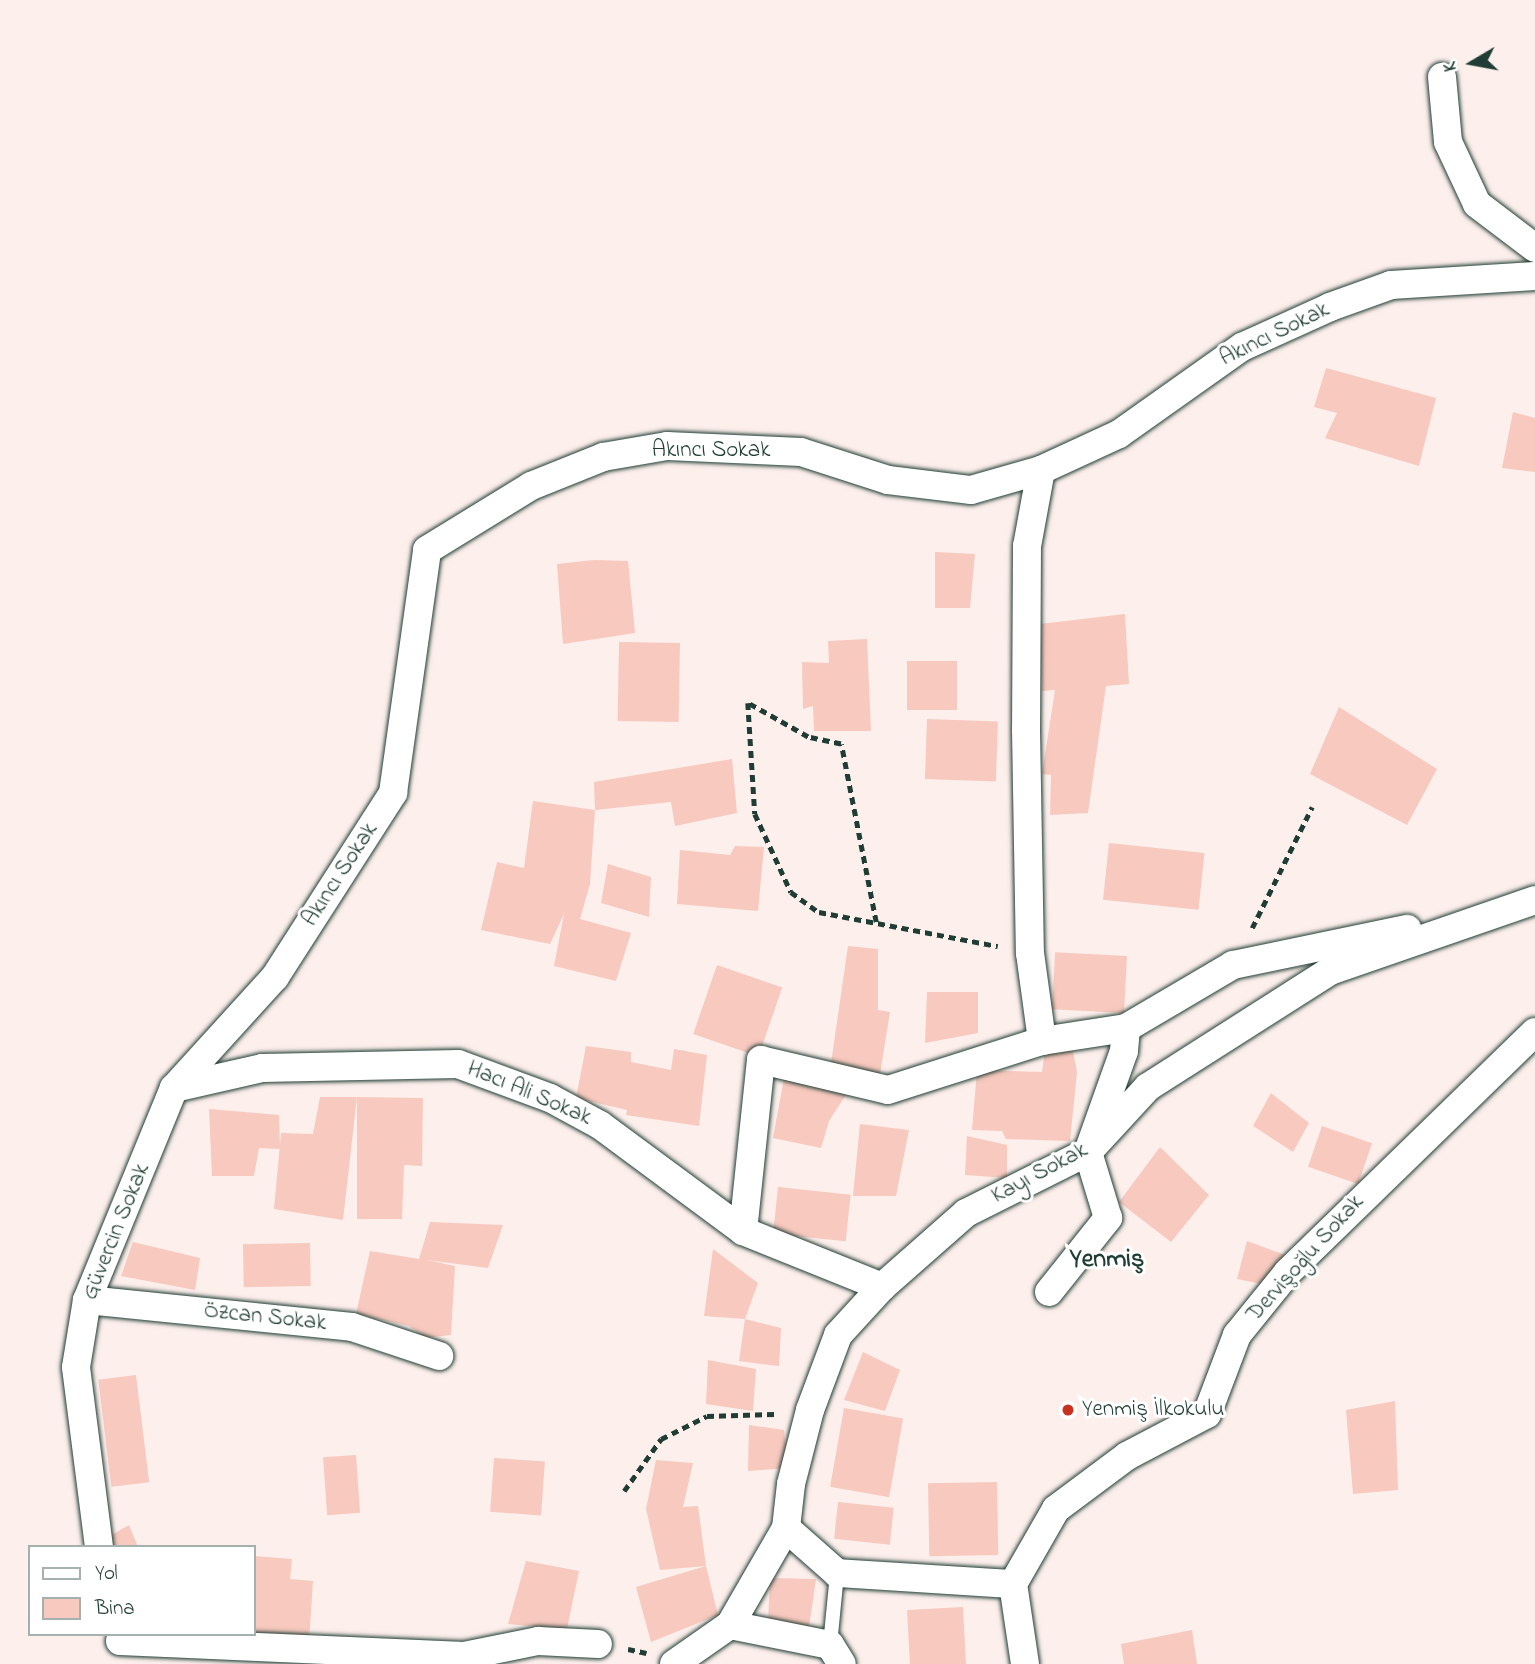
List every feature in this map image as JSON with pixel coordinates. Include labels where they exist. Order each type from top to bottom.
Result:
[{"type":"street","points":[[1442,77],[1448,142],[1477,204],[1535,248]]},
{"type":"street","name":"Akıncı Sokak","points":[[174,1088],[275,977],[393,793],[427,550],[531,486],[603,457],[667,446],[802,452],[888,480],[971,490],[1041,470],[1119,434],[1242,347],[1330,307],[1391,285],[1535,276]]},
{"type":"street","points":[[1041,470],[1027,546],[1030,953],[1042,1041]]},
{"type":"street","points":[[743,1231],[761,1060],[888,1090],[1042,1041],[1126,1028],[1233,965],[1529,902]]},
{"type":"street","name":"Kayı Sokak","points":[[676,1661],[730,1625],[786,1528],[791,1485],[810,1410],[838,1335],[882,1287],[966,1213],[1088,1152],[1148,1087],[1330,971],[1529,902]]},
{"type":"street","points":[[1049,1292],[1108,1218],[1088,1152],[1124,1051],[1126,1028]]},
{"type":"street","name":"Dervişoğlu Sokak","points":[[1013,1584],[1056,1509],[1127,1456],[1207,1413],[1237,1335],[1289,1272],[1535,1032]]},
{"type":"street","name":"Hacı Ali Sokak","points":[[174,1088],[262,1068],[458,1064],[550,1098],[600,1125],[743,1231],[882,1287]]},
{"type":"street","name":"Güvercin Sokak","points":[[99,1545],[76,1367],[87,1300],[174,1088]]},
{"type":"street","name":"Özcan Sokak","points":[[87,1300],[352,1327],[439,1356]]},
{"type":"street","points":[[786,1528],[837,1573],[1013,1584],[1025,1664]]},
{"type":"street","points":[[730,1625],[836,1655]]},
{"type":"street","points":[[124,1646],[464,1656],[538,1641],[598,1644]]},
{"type":"lane","points":[[836,1655],[837,1573]]},
{"type":"path","points":[[877,922],[841,744],[808,737],[748,703],[755,814],[791,892],[819,912],[1030,953]]},
{"type":"path","points":[[1233,965],[1312,807]]},
{"type":"path","points":[[624,1491],[661,1439],[707,1416],[810,1410]]},
{"type":"path","points":[[598,1644],[676,1661]]},
{"type":"building","points":[[1326,368],[1436,398],[1419,466],[1325,438],[1337,413],[1314,407]]},
{"type":"building","points":[[1513,412],[1535,418],[1535,472],[1502,468]]},
{"type":"building","points":[[935,552],[975,554],[970,608],[935,608]]},
{"type":"building","points":[[594,560],[628,561],[635,633],[563,644],[557,564]]},
{"type":"building","points":[[1125,614],[1129,684],[1106,686],[1088,813],[1050,815],[1051,775],[1042,774],[1055,690],[1042,691],[1040,624]]},
{"type":"building","points":[[867,639],[871,731],[814,731],[813,706],[803,709],[802,662],[829,663],[828,641]]},
{"type":"building","points":[[619,642],[680,643],[679,722],[618,721]]},
{"type":"building","points":[[907,661],[957,661],[957,710],[907,710]]},
{"type":"building","points":[[1339,707],[1437,769],[1407,825],[1310,774]]},
{"type":"building","points":[[927,719],[998,721],[996,781],[925,779]]},
{"type":"building","points":[[732,759],[737,813],[675,826],[671,802],[595,810],[594,782]]},
{"type":"building","points":[[533,801],[595,810],[590,884],[580,919],[631,933],[616,981],[554,966],[564,914],[550,944],[481,930],[497,862],[524,868]]},
{"type":"building","points":[[1109,843],[1204,853],[1199,910],[1103,900]]},
{"type":"building","points":[[735,846],[764,847],[758,911],[677,904],[680,850],[730,855]]},
{"type":"building","points":[[608,864],[651,877],[649,917],[601,903]]},
{"type":"building","points":[[848,946],[878,949],[878,1010],[890,1012],[879,1080],[830,1070]]},
{"type":"building","points":[[1055,952],[1127,956],[1124,1013],[1052,1009]]},
{"type":"building","points":[[717,965],[782,987],[758,1056],[693,1034]]},
{"type":"building","points":[[927,992],[978,992],[978,1033],[925,1043]]},
{"type":"building","points":[[586,1046],[631,1052],[631,1062],[671,1070],[674,1049],[707,1055],[699,1126],[626,1115],[627,1110],[576,1098]]},
{"type":"building","points":[[1072,1046],[1077,1072],[1070,1141],[1006,1139],[1002,1131],[972,1130],[977,1070],[1042,1072],[1045,1051]]},
{"type":"building","points":[[785,1073],[851,1087],[829,1121],[821,1148],[773,1138]]},
{"type":"building","points":[[1271,1093],[1309,1123],[1293,1152],[1253,1126]]},
{"type":"building","points":[[320,1097],[357,1097],[343,1220],[274,1209],[281,1133],[313,1134]]},
{"type":"building","points":[[357,1097],[423,1098],[422,1166],[404,1165],[402,1219],[357,1219]]},
{"type":"building","points":[[209,1109],[279,1115],[280,1149],[259,1148],[254,1176],[212,1176]]},
{"type":"building","points":[[860,1124],[909,1130],[896,1196],[853,1196]]},
{"type":"building","points":[[1322,1126],[1372,1143],[1358,1184],[1308,1167]]},
{"type":"building","points":[[967,1136],[1007,1145],[1007,1178],[965,1175]]},
{"type":"building","points":[[1160,1147],[1209,1195],[1171,1242],[1119,1202]]},
{"type":"building","points":[[778,1187],[851,1195],[846,1241],[773,1234]]},
{"type":"building","points":[[430,1222],[503,1225],[488,1268],[427,1260],[455,1266],[451,1335],[425,1338],[409,1326],[356,1314],[370,1251],[419,1259]]},
{"type":"building","points":[[1247,1241],[1288,1256],[1267,1285],[1237,1279]]},
{"type":"building","points":[[133,1242],[200,1258],[195,1290],[121,1276]]},
{"type":"building","points":[[310,1243],[311,1286],[244,1287],[243,1244]]},
{"type":"building","points":[[713,1249],[758,1283],[745,1319],[704,1316]]},
{"type":"building","points":[[745,1319],[781,1328],[779,1366],[739,1361]]},
{"type":"building","points":[[863,1352],[900,1370],[885,1411],[844,1400]]},
{"type":"building","points":[[708,1360],[756,1369],[753,1411],[706,1404]]},
{"type":"building","points":[[136,1375],[149,1482],[111,1487],[98,1380]]},
{"type":"building","points":[[1395,1401],[1398,1490],[1353,1494],[1346,1410]]},
{"type":"building","points":[[844,1408],[903,1418],[889,1497],[830,1487]]},
{"type":"building","points":[[749,1425],[784,1430],[788,1468],[748,1471]]},
{"type":"building","points":[[356,1455],[360,1513],[327,1515],[323,1457]]},
{"type":"building","points":[[494,1458],[545,1462],[541,1515],[490,1512]]},
{"type":"building","points":[[656,1460],[693,1463],[683,1507],[698,1506],[706,1566],[660,1570],[646,1509]]},
{"type":"building","points":[[997,1482],[998,1555],[929,1556],[928,1483]]},
{"type":"building","points":[[838,1502],[894,1508],[890,1545],[834,1539]]},
{"type":"building","points":[[129,1525],[137,1545],[109,1545],[106,1538]]},
{"type":"building","points":[[256,1556],[292,1559],[290,1579],[313,1581],[309,1642],[256,1634]]},
{"type":"building","points":[[526,1561],[579,1571],[567,1629],[508,1624]]},
{"type":"building","points":[[706,1566],[718,1615],[651,1642],[636,1587]]},
{"type":"building","points":[[770,1578],[816,1579],[809,1627],[768,1623]]},
{"type":"building","points":[[963,1607],[966,1664],[910,1664],[907,1610]]},
{"type":"building","points":[[1192,1630],[1197,1664],[1124,1664],[1121,1644]]},
{"type":"place","name":"Yenmiş İlkokulu","points":[[1068,1410]]},
{"type":"district","name":"Yenmiş","points":[[1107,1261]]}]
